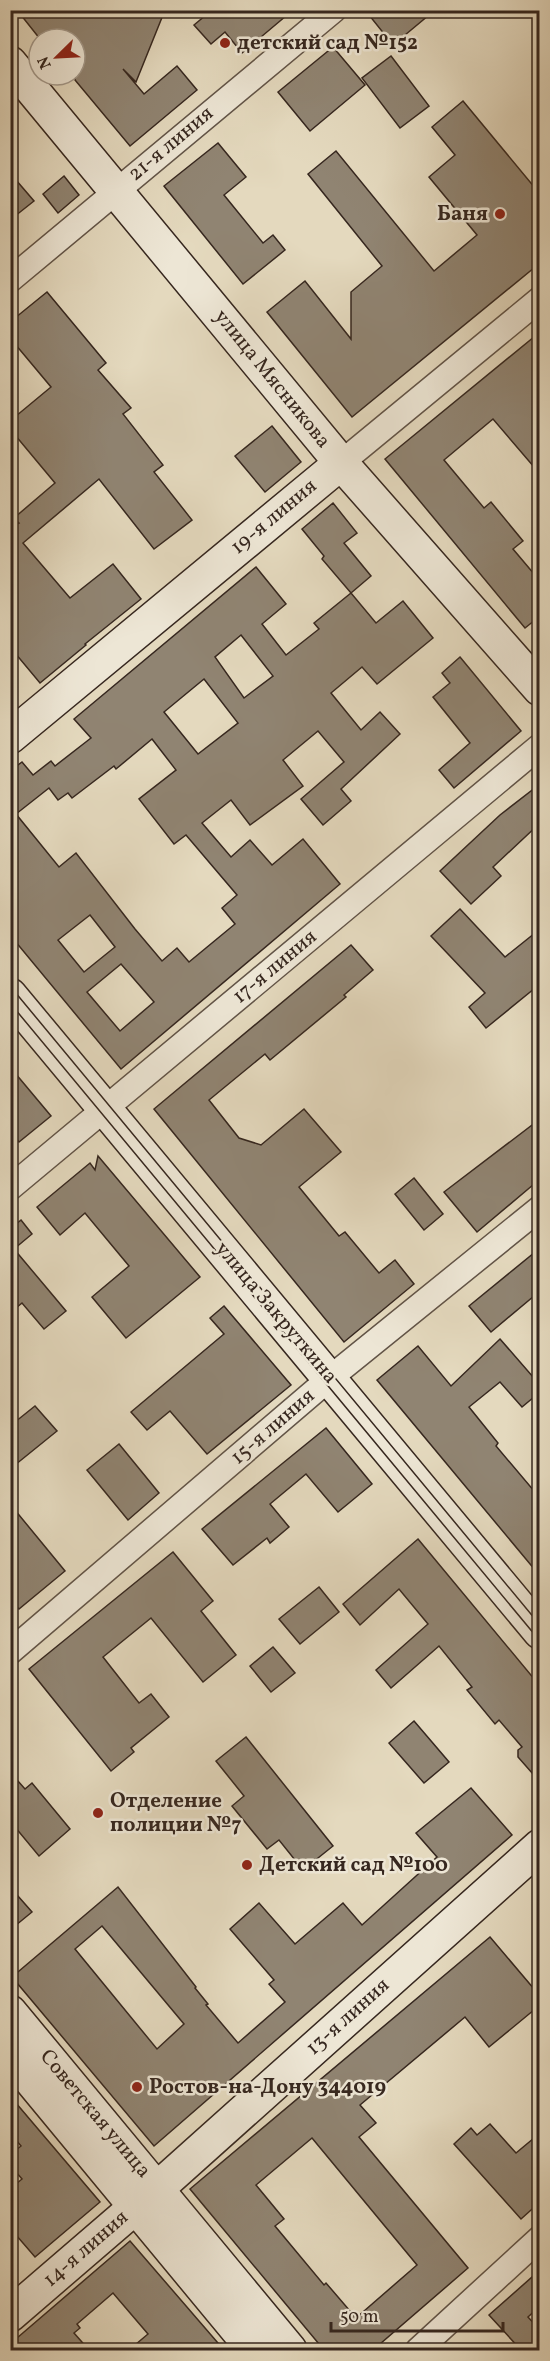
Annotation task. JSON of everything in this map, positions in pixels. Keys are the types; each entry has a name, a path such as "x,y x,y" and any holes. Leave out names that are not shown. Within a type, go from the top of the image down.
{"street":[{"name":"21-я линия","path":"10,280 334,10"},
{"name":"улица Мясникова","path":"10,63 341,463 540,689"},
{"name":"19-я линия","path":"10,737 540,298"},
{"name":"17-я линия","path":"10,1188 540,747"},
{"name":"улица Закруткина","path":"10,994 540,1632"},
{"name":"15-я линия","path":"10,1652 330,1378 540,1208"},
{"name":"13-я линия","path":"146,2198 540,1845"},
{"name":"Советская улица","path":"10,2012 254,2350"},
{"name":"Советская улица","path":"10,2055 290,2350"},
{"name":"14-я линия","path":"10,2315 146,2198"},
{"path":"418,2350 540,2238"}],"building":[{"path":"17,10 165,10 136,82 123,69 144,94 177,66 197,90 130,146 81,87 87,87 87,27 30,27"},
{"name":"детский сад №152","path":"212,10 293,10 242,53 225,32 211,44 194,25"},
{"path":"365,10 435,10 393,45"},
{"path":"333,47 365,85 310,131 278,92"},
{"path":"391,56 429,106 400,128 362,78"},
{"path":"463,101 540,194 540,263 352,417 267,312 305,281 351,339 351,292 382,266 308,174 336,151 434,271 477,235 429,177 455,155 432,127"},
{"path":"218,143 246,177 224,195 263,243 273,235 285,250 243,284 164,186"},
{"path":"10,173 34,201 10,220"},
{"path":"64,176 79,195 58,213 43,194"},
{"path":"47,292 106,363 98,370 131,408 123,414 163,465 154,472 192,520 154,549 99,479 23,543 70,598 113,564 141,599 40,683 10,647 10,528 19,523 14,518 55,483 10,429 10,421 51,387 10,338 10,322"},
{"path":"540,332 540,474 493,419 444,460 484,508 491,502 523,541 513,549 540,581 540,616 525,628 385,459"},
{"path":"272,426 301,462 265,492 235,456"},
{"path":"333,503 357,533 344,543 371,576 351,593 322,559 324,556 302,529"},
{"path":"256,567 286,604 262,624 286,655 319,629 314,623 351,593 376,623 403,601 433,638 377,684 362,667 331,693 361,730 380,712 400,734 341,789 351,801 323,825 301,799 344,762 318,731 283,760 303,786 250,825 231,800 202,823 231,857 250,840 272,865 303,839 340,884 121,1069 10,935 10,771 22,762 33,775 51,761 55,766 91,738 74,719","holes":["241,635 273,676 244,698 215,657","204,679 238,723 198,754 164,712","152,739 176,770 139,799 174,844 186,835 237,895 222,908 235,924 189,962 177,948 162,961 76,853 59,867 16,814 49,788 58,800 68,793 72,798 114,766 116,769","90,915 115,947 84,972 58,940","121,964 154,1002 120,1031 87,992"]},
{"path":"460,657 521,731 454,788 439,770 470,743 433,697 450,683 442,673"},
{"path":"540,784 540,823 493,867 501,876 471,904 440,871 500,815"},
{"path":"460,909 505,957 540,929 540,984 486,1028 469,1007 485,993 431,936"},
{"path":"351,945 373,970 344,995 346,997 270,1060 265,1054 209,1100 239,1138 261,1145 304,1109 341,1152 299,1187 339,1236 345,1232 379,1273 395,1260 414,1284 344,1342 154,1109"},
{"path":"10,1067 51,1116 19,1142 10,1131"},
{"path":"540,1119 540,1179 477,1232 444,1192"},
{"path":"98,1156 200,1277 126,1338 92,1297 129,1266 85,1213 60,1235 37,1207 90,1163 95,1170"},
{"path":"414,1178 443,1214 424,1230 395,1194"},
{"path":"21,1220 32,1234 14,1249 66,1311 44,1329 22,1303 10,1313 10,1229"},
{"path":"540,1248 540,1291 491,1332 469,1306"},
{"path":"224,1306 291,1385 207,1454 170,1411 147,1430 131,1412 224,1334 210,1318"},
{"path":"500,1339 540,1385 540,1392 522,1407 500,1382 469,1407 498,1443 496,1446 540,1498 540,1576 377,1380 418,1346 451,1386"},
{"path":"35,1406 57,1431 10,1469 10,1426"},
{"path":"326,1428 372,1484 338,1512 306,1474 270,1504 289,1527 270,1543 267,1538 233,1565 202,1529"},
{"path":"119,1444 159,1493 128,1520 87,1470"},
{"path":"10,1504 65,1571 19,1609 10,1600"},
{"path":"418,1539 540,1686 540,1782 518,1757 518,1750 522,1747 499,1720 495,1724 467,1690 472,1687 439,1646 391,1688 376,1670 428,1624 399,1589 360,1625 343,1604"},
{"path":"173,1552 213,1601 201,1611 236,1655 203,1682 151,1618 103,1657 139,1703 151,1694 169,1717 131,1748 134,1752 111,1771 29,1669"},
{"path":"319,1587 339,1612 300,1644 279,1619"},
{"path":"273,1647 295,1673 271,1692 250,1666"},
{"path":"414,1721 449,1762 424,1783 389,1743"},
{"path":"246,1737 333,1846 303,1870 279,1840 267,1849 232,1806 244,1796 216,1761"},
{"path":"10,1772 25,1789 32,1783 70,1829 39,1856 10,1821"},
{"path":"471,1788 512,1835 154,2146 12,1977 118,1887 196,1987 208,2004 206,2005 238,2043 285,2002 269,1984 274,1980 230,1929 259,1903 295,1944 343,1903 362,1925 437,1857 416,1833","holes":["102,1926 184,2024 157,2049 75,1949"]},
{"path":"10,1887 32,1912 10,1930"},
{"path":"490,1937 540,1996 540,2005 489,2047 465,2017 360,2105 376,2123 359,2137 468,2268 373,2350 324,2350 190,2189","holes":["312,2138 417,2265 356,2318 326,2283 324,2285 275,2226 284,2219 256,2185"]},
{"path":"10,2096 100,2202 35,2257 10,2228 10,2189 22,2179 10,2165 10,2155 21,2146 10,2133"},
{"path":"490,2124 516,2153 540,2133 540,2202 521,2219 454,2144 471,2128 477,2135"},
{"path":"130,2241 224,2350 129,2350 148,2334 113,2293 77,2324 80,2328 74,2333 89,2350 10,2350 10,2344"},
{"path":"540,2270 540,2306 528,2317 540,2330 540,2340 528,2350 521,2350 489,2315"}],"tram line":[{"path":"10,986 540,1625"},
{"path":"10,1003 540,1641"}],"place":[{"name":"детский сад №152","path":"225,43"},
{"name":"Баня","path":"500,214"},
{"name":"Отделение полиции №7","path":"98,1813"},
{"name":"Детский сад №100","path":"247,1865"},
{"name":"Ростов-на-Дону 344019","path":"137,2087"}]}
